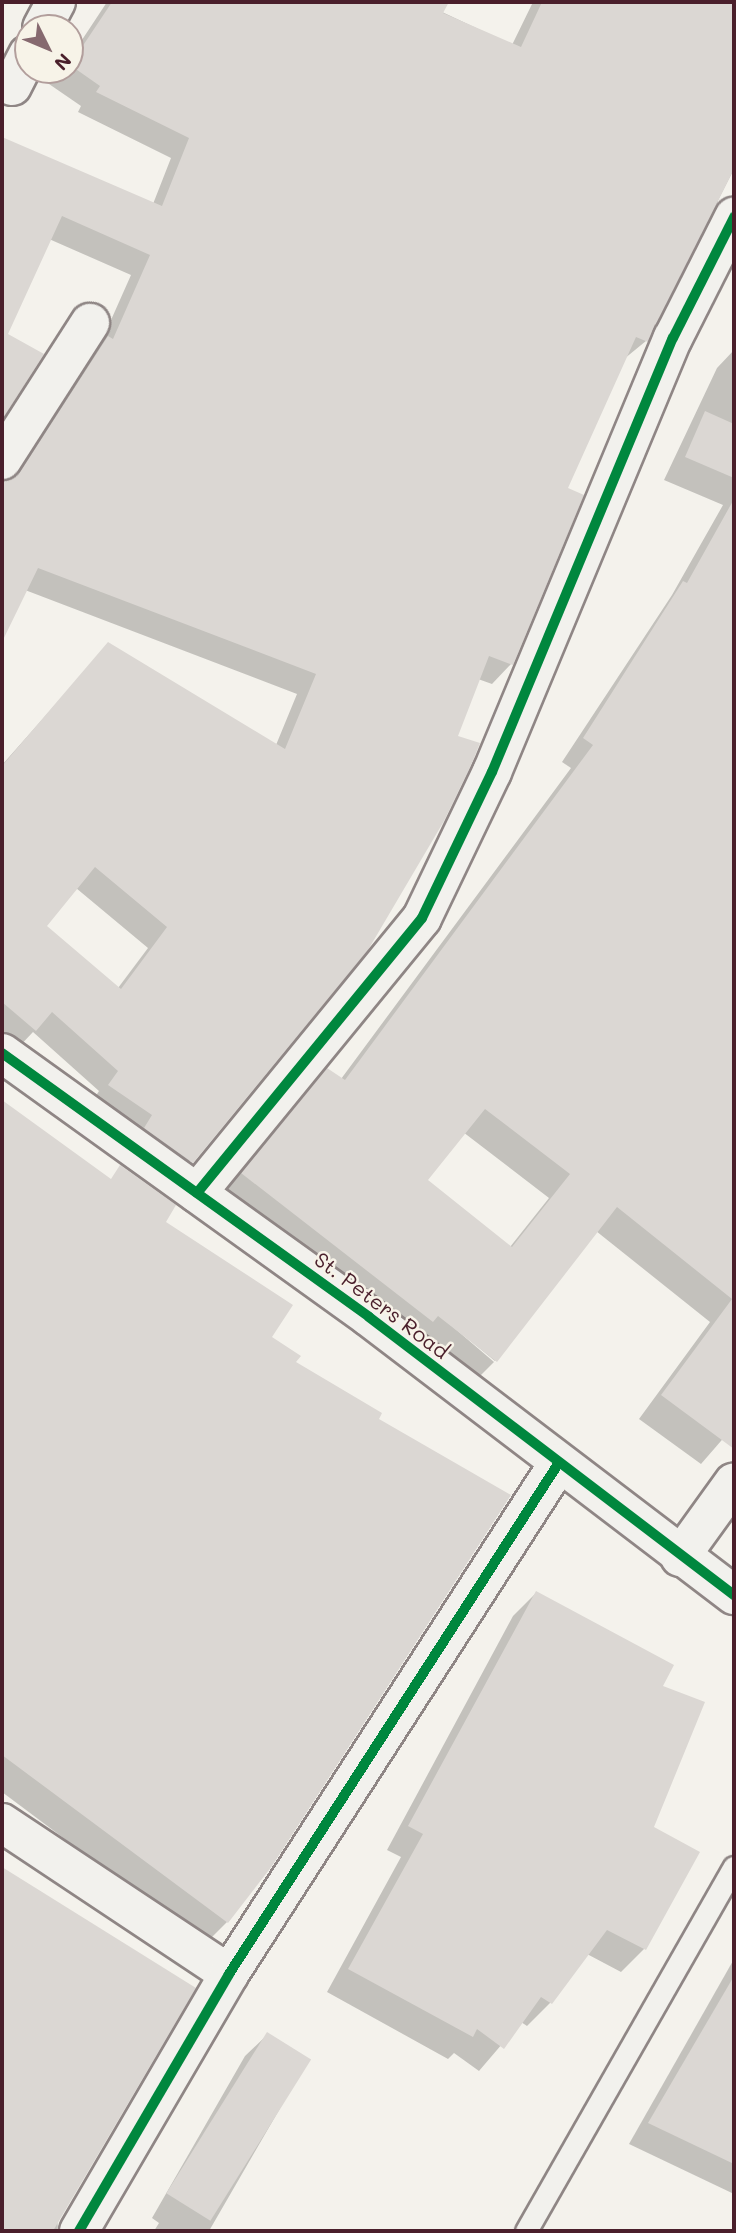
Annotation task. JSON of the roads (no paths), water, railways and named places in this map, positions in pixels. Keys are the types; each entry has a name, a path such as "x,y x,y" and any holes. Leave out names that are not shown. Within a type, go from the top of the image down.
{"street":[{"path":"197,1193 422,918 492,772 673,338 734,217"},
{"path":"2,460 90,323"},
{"name":"St. Peters Road","path":"2,1053 369,1317 680,1557 734,1595"},
{"path":"79,2231 229,1974 558,1464"},
{"path":"680,1557 734,1482"},
{"path":"2,1823 229,1974"}],"lane":[{"path":"526,2231 734,1867"}]}
